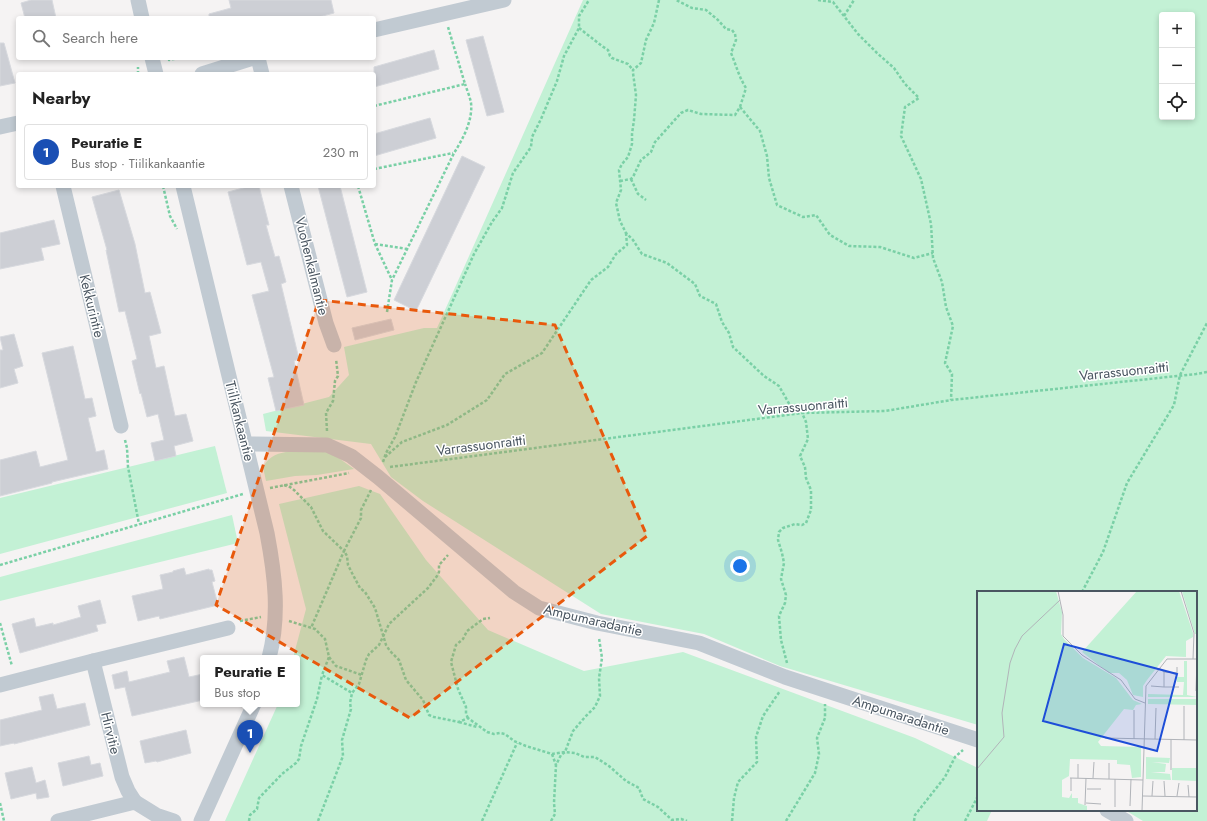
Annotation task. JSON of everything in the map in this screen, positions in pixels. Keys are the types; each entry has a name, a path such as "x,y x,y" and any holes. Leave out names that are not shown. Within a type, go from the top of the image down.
{"street":[{"path":"138,0 142,16"},
{"path":"376,30 504,0"},
{"path":"152,60 156,72"},
{"path":"208,72 247,60"},
{"path":"258,60 262,72"},
{"path":"0,127 16,123"},
{"name":"Kekkurintie","path":"63,188 121,426"},
{"name":"Tiilikankaantie","path":"183,188 258,491 273,562 276,597 270,618 274,634 270,655"},
{"name":"Vuohenkalmantie","path":"292,188 326,323 334,345"},
{"name":"Ampumaradantie","path":"246,444 327,446 351,456 376,472 514,592 539,608 598,623 699,643 825,691 977,739"},
{"path":"0,685 228,628"},
{"name":"Hirvitie","path":"93,661 122,777 135,802"},
{"path":"201,821 253,707"},
{"path":"58,821 135,802 156,815 174,821"},
{"path":"1109,811 1126,821"}],"path":[{"path":"311,628 344,551 361,518 362,510 376,472 395,437 416,382 474,254 492,222 502,208 513,173 531,147 532,137 542,119 557,81 564,56 579,28 579,16 589,0"},
{"path":"633,70 641,63 646,40 654,23 659,0"},
{"path":"620,181 631,179 636,174 641,160 651,152 656,142 681,113 688,110 702,114 735,115 740,108 746,88 739,78 737,66 731,53 736,40 735,34 732,30 726,29 706,10 692,8 676,0"},
{"path":"818,0 833,2 858,34 894,68 905,84 919,98 905,107 901,136 921,178 931,224 933,258 942,282 946,306 953,326 945,363 952,374 951,400"},
{"path":"844,16 854,0"},
{"path":"387,312 392,280 460,143 470,116 471,102 444,14"},
{"path":"579,28 606,48 612,58 628,64 633,70 636,95 632,144 628,157 620,167 619,174 621,190 616,203 620,221 626,232 642,254 667,263 695,284 700,296 716,304 722,322 729,333 733,347 764,376 779,386 795,414"},
{"path":"376,106 465,84"},
{"path":"740,108 760,131 767,156 769,178 777,205 803,217 816,215 830,235 849,246 880,247 914,258 933,253"},
{"path":"376,169 454,153"},
{"path":"631,179 638,194 646,200"},
{"path":"163,188 170,216 179,234"},
{"path":"359,188 375,244 392,280"},
{"path":"385,457 402,442 447,425 487,400 505,374 542,353 591,280 608,267 616,254 627,245 626,232"},
{"path":"375,244 408,249"},
{"name":"Varrassuonraitti","path":"0,565 139,524 282,485 802,413 885,411 951,400 1180,375 1207,323"},
{"path":"327,446 326,413 333,401 335,381 338,376 334,345"},
{"path":"1083,591 1103,552 1127,483 1174,405 1180,375 1207,372"},
{"path":"732,821 734,798 738,782 757,762 756,738 758,730 763,716 780,691 785,677 787,664 781,640 779,616 785,603 786,595 781,580 784,563 778,540 779,532 783,528 795,524 802,525 806,523 811,510 811,488 806,478 805,467 800,456 808,439 806,422 802,413"},
{"path":"121,426 127,448 128,467 139,524"},
{"path":"282,485 290,487 307,502 323,531 344,551 354,578 375,608 383,636 390,651 399,660 406,680 422,700 429,715 478,727 490,733 505,734 518,743 552,754 565,752 575,753 580,756 595,758 605,762 626,781 639,788 645,801 658,807 672,820 687,821"},
{"path":"318,821 343,756 342,740 351,709 350,703 352,693 359,684 369,654 379,645 389,624 428,588 439,572 439,565 444,560 455,542"},
{"path":"228,628 238,621 253,617 287,620 316,629 325,639 329,657 336,666 362,675"},
{"path":"478,727 468,718 466,714 466,707 458,689 451,662 456,645 467,631 483,619 490,618"},
{"path":"0,623 16,681"},
{"path":"556,765 561,755 565,752 574,731 595,707 600,696 599,678 602,651 598,634 598,623"},
{"path":"249,821 250,814 257,809 259,798 299,759 301,746 317,699 322,675 329,657"},
{"path":"322,675 352,693"},
{"path":"786,821 815,773 819,754 817,738 825,718 825,691"},
{"path":"459,722 468,718"},
{"path":"914,821 915,815 945,777 954,757 977,739"},
{"path":"482,821 518,743"},
{"path":"552,754 556,765 554,803 555,814 552,821"},
{"path":"965,821 977,798"},
{"path":"0,803 4,821"}],"highlighted area":[{"path":"319,300 555,325 647,536 410,718 216,605"}],"green space":[{"path":"583,0 1207,0 1207,821 1143,821 1127,811 1197,811 1197,591 977,591 977,725 780,666 704,634 601,614 423,501 391,477 371,444 266,431 263,414 329,397 349,375 344,347 424,328 437,328"},
{"path":"215,446 227,493 0,554 0,498"},
{"path":"292,451 329,451 354,469 266,481 263,467 266,463 275,455"},
{"path":"359,486 380,494 426,560 488,630 584,671 683,652 915,738 977,768 977,811 992,811 987,821 225,821 277,707 300,707 300,655 294,655 306,609 279,504"},
{"path":"232,515 238,543 0,601 0,577"}],"building":[{"path":"31,0 52,0 56,16 24,16 21,3"},
{"path":"229,0 331,0 334,13 323,16 209,16 209,14 231,8"},
{"path":"483,36 504,112 487,116 466,40"},
{"path":"0,43 4,43 15,83 0,86"},
{"path":"434,50 439,69 376,86 376,72 374,72 374,67"},
{"path":"430,118 436,138 376,155 376,133"},
{"path":"462,156 485,167 416,311 394,300"},
{"path":"243,188 260,188 269,225 266,225 275,257 279,256 286,282 281,284 299,359 294,361 304,405 276,411 268,378 274,377 252,295 269,291 261,262 247,265 228,192"},
{"path":"319,188 341,188 367,292 347,297"},
{"path":"119,190 135,244 145,293 150,292 161,333 149,336 156,368 164,366 175,416 186,414 193,441 174,446 176,456 155,461 151,443 164,440 158,414 147,417 141,393 140,394 132,361 137,359 125,311 119,312 107,250 92,197"},
{"path":"54,220 60,244 41,248 44,260 0,269 0,233"},
{"path":"391,319 394,330 355,340 352,328"},
{"path":"14,334 23,366 14,369 18,383 0,388 0,350 3,350 0,337"},
{"path":"73,346 85,399 92,398 96,416 88,418 96,452 104,450 108,469 0,496 0,460 36,451 40,467 68,460 42,353"},
{"path":"184,568 186,575 209,569 212,570 215,581 212,582 218,605 160,619 159,616 138,621 132,596 163,589 160,575"},
{"path":"100,600 106,623 96,625 98,631 20,653 12,624 34,618 36,627 53,623 53,625 81,617 78,606"},
{"path":"184,657 189,677 200,675 200,701 132,716 125,687 115,689 112,675 127,671 129,682 170,672 167,661"},
{"path":"53,694 57,709 85,703 90,725 14,744 0,746 0,720 42,710 39,697"},
{"path":"186,730 191,753 157,762 145,763 140,741"},
{"path":"89,756 91,765 100,763 103,776 63,786 58,763"},
{"path":"32,767 36,783 45,780 49,797 37,799 36,793 11,799 5,773"}],"place":[{"name":"Peuratie E","path":"250,753"}]}
